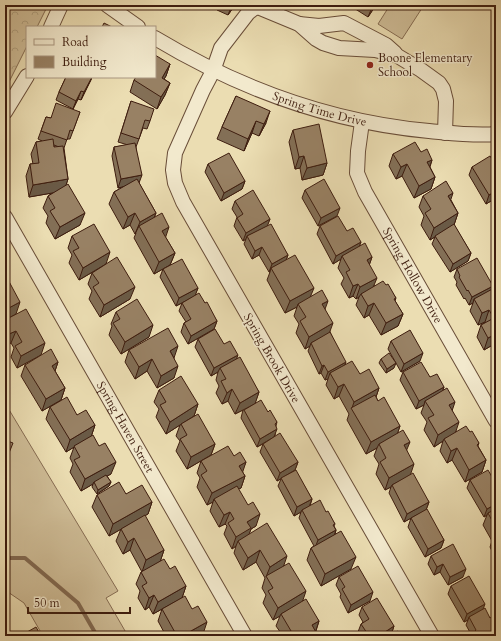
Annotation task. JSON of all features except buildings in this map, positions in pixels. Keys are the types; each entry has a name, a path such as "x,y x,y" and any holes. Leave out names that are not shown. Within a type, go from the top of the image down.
{"street":[{"path":"52,26 62,5"},
{"path":"107,5 137,26"},
{"name":"Spring Brook Drive","path":"299,24 262,9 252,9 221,48 213,71 175,154 173,170 175,183 183,202 432,636"},
{"path":"299,24 319,26 344,23 386,44 396,55 440,83 445,95 445,133"},
{"path":"299,24 316,39 331,46 375,50 396,55"},
{"name":"Spring Time Drive","path":"156,39 213,71 278,98 325,113 362,122 392,127 445,133 496,134"},
{"path":"5,112 26,78"},
{"name":"Spring Hollow Drive","path":"362,122 358,151 358,173 365,192 496,421"},
{"name":"Spring Haven Street","path":"5,217 245,636"}],"green space":[{"path":"5,5 48,5 38,26 26,26 26,48 5,90"},
{"path":"390,5 424,5 402,39 378,24"},
{"path":"5,403 118,591 106,598 128,636 43,636 24,603 5,590 7,465 5,459"}],"waterway":[{"path":"5,558 25,558 78,603 97,636"}],"place":[{"name":"Boone Elementary School","path":"370,65"}]}
